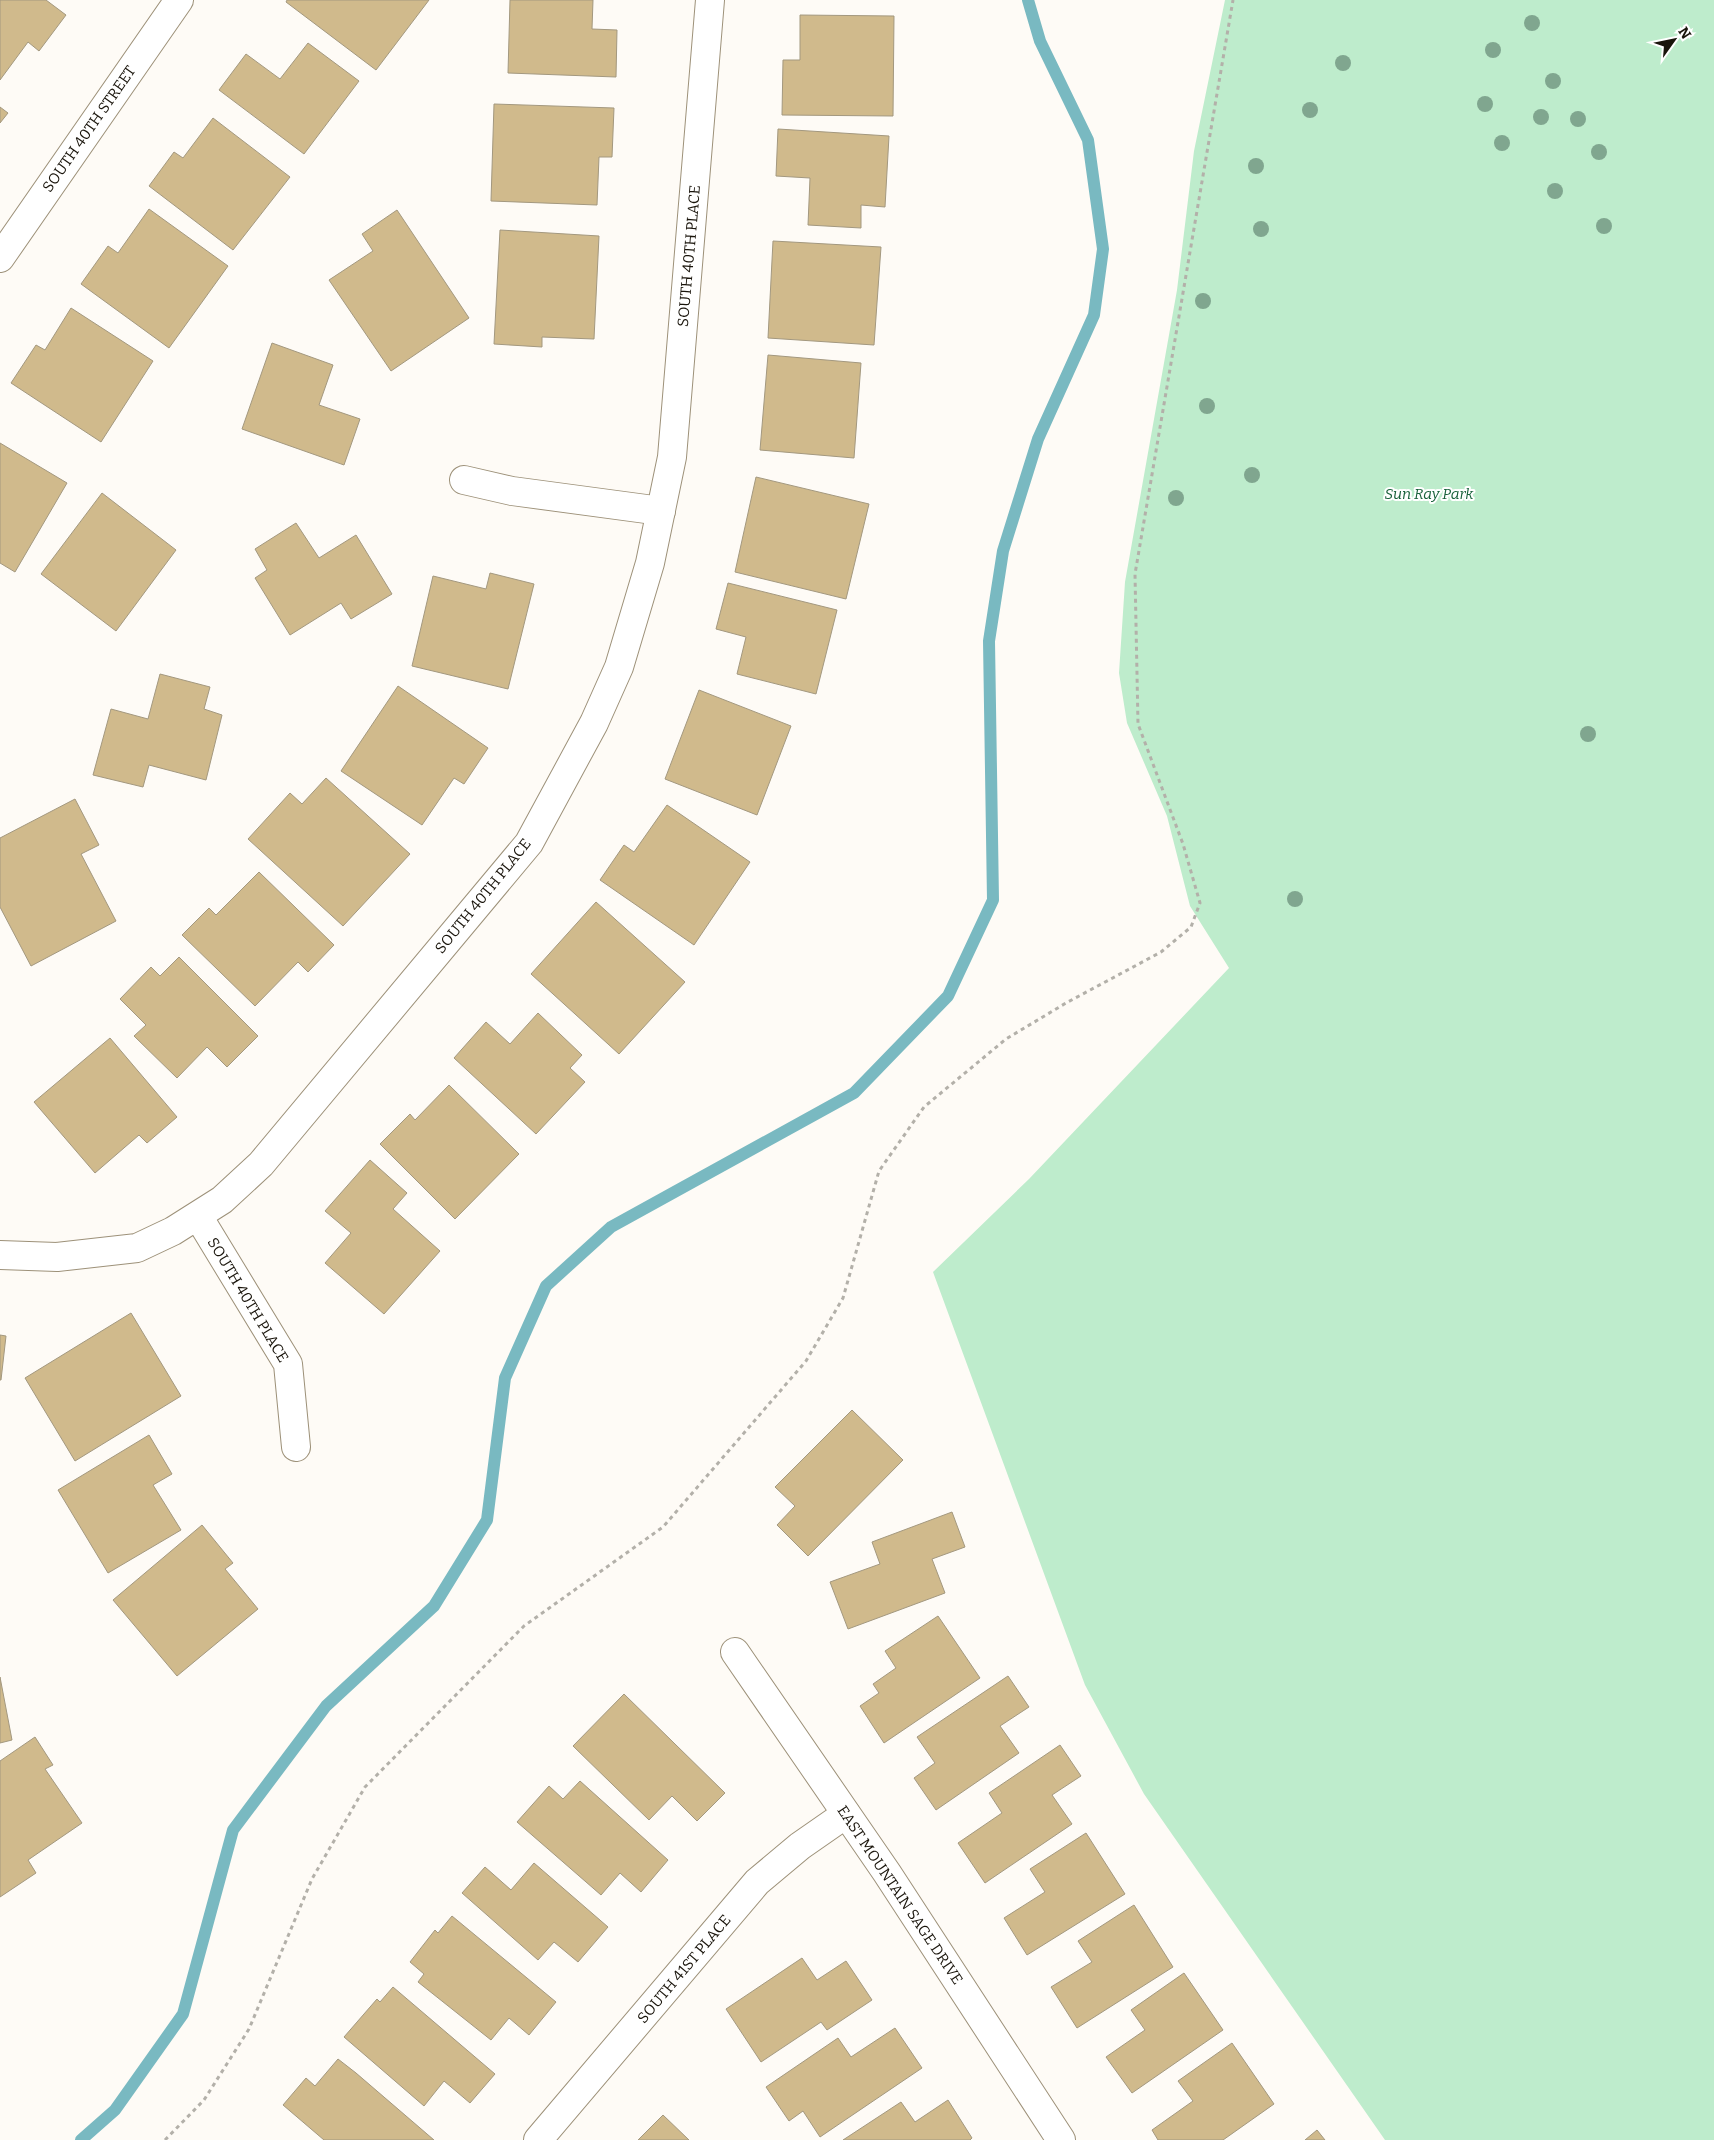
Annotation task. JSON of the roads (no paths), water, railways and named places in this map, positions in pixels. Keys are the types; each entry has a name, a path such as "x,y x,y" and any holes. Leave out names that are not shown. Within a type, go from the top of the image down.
{"street":[{"name":"SOUTH 40TH STREET","path":"0,258 179,0"},
{"name":"SOUTH 40TH PLACE","path":"0,1255 57,1257 137,1248 198,1216 222,1200 261,1164 529,843 594,723 619,667 650,563 672,457 710,0"},
{"path":"464,480 512,491 661,511"},
{"name":"SOUTH 40TH PLACE","path":"198,1216 288,1364 296,1447"},
{"name":"EAST MOUNTAIN SAGE DRIVE","path":"735,1652 846,1814 1061,2140"},
{"name":"SOUTH 41ST PLACE","path":"538,2140 757,1882 800,1846 846,1814"}],"waterway":[{"path":"81,2140 115,2110 183,2014 233,1830 326,1706 434,1606 487,1520 505,1378 546,1286 611,1227 854,1093 948,996 993,900 989,641 1003,551 1038,439 1094,315 1103,249 1088,140 1040,41 1028,0"}],"park label":[{"name":"Sun Ray Park","path":"1429,494"}]}
